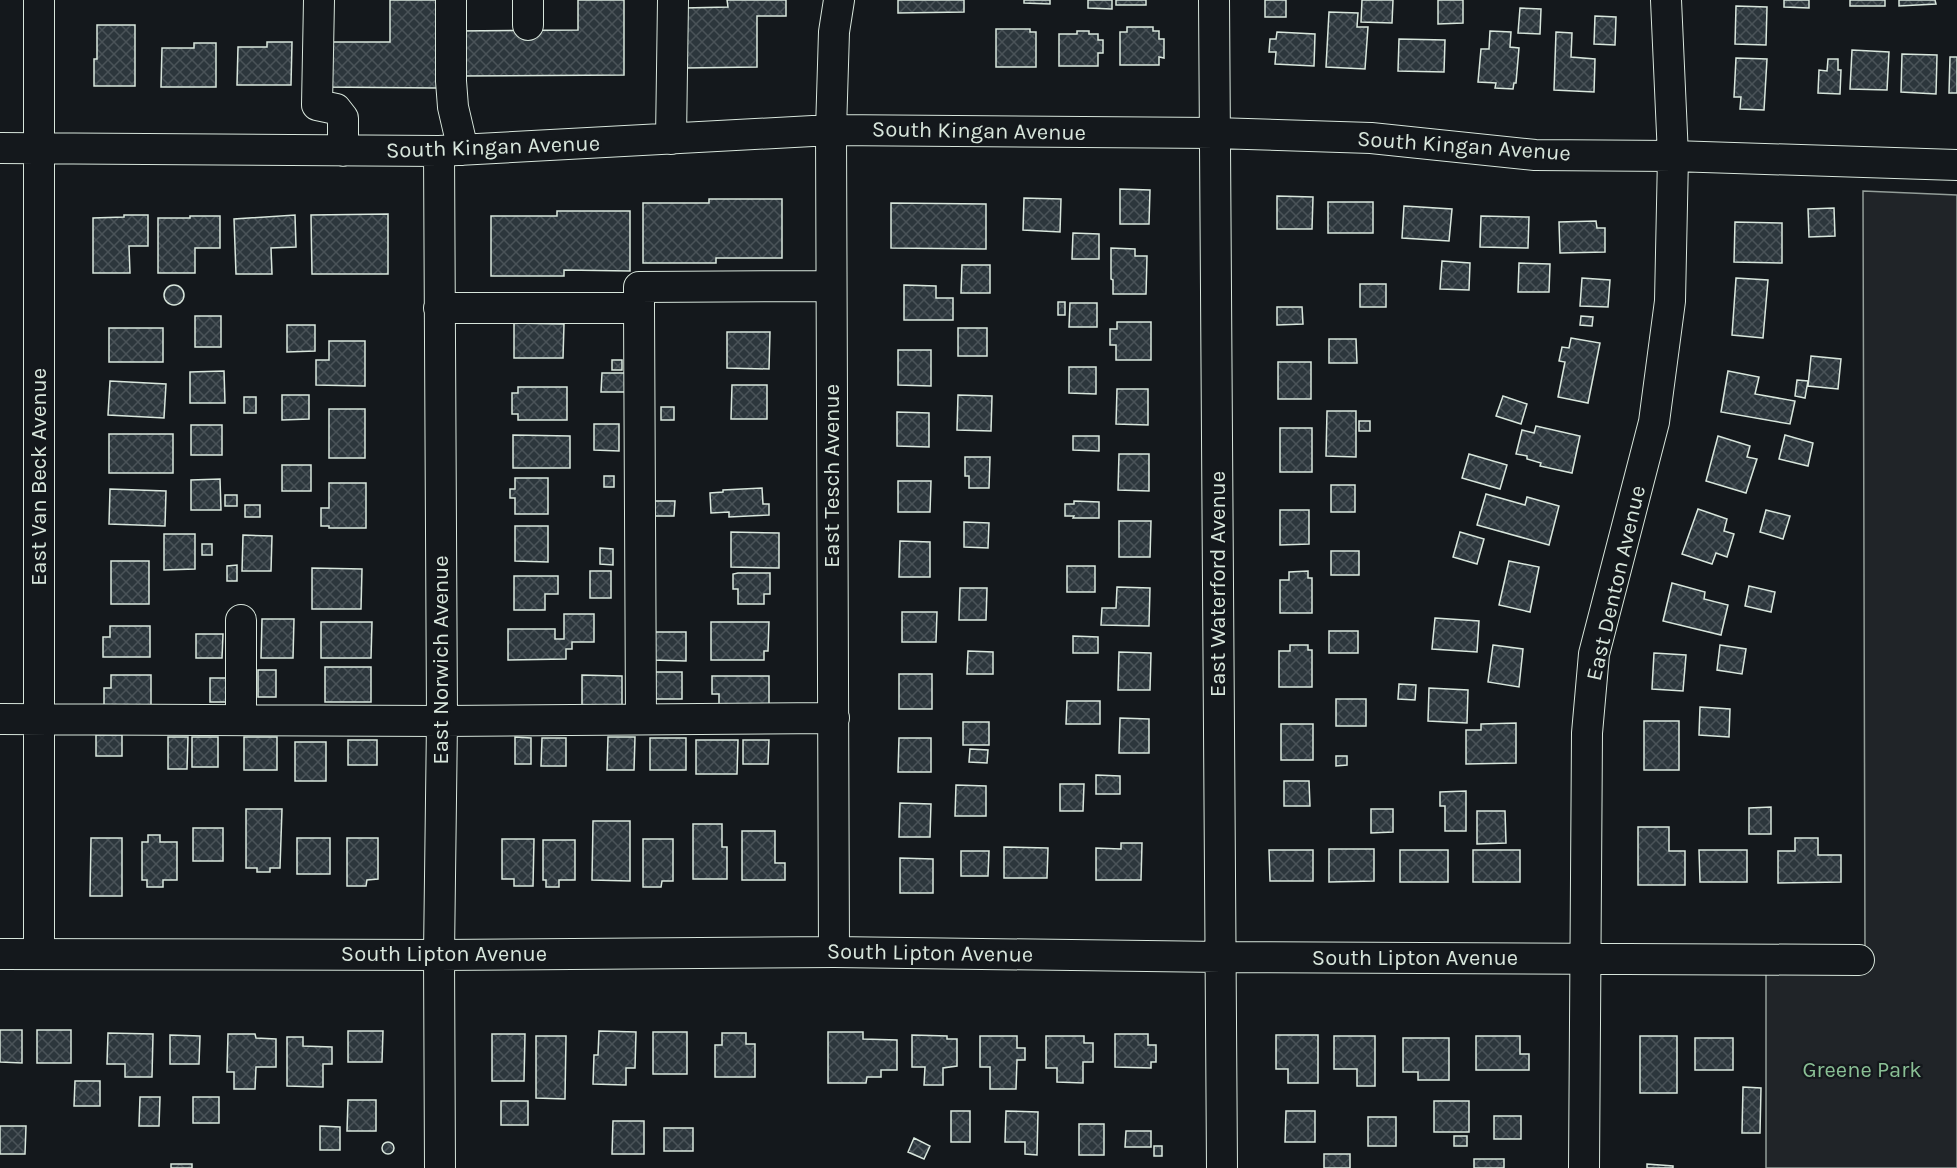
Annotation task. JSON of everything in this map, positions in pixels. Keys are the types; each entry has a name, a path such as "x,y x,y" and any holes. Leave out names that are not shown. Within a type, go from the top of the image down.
{"street":[{"name":"East Van Beck Avenue","path":"39,0 39,954"},
{"path":"319,0 317,105 336,109 344,118 344,151"},
{"name":"East Norwich Avenue","path":"441,1168 439,955 442,721 439,308 453,107 451,0"},
{"path":"671,139 673,0"},
{"name":"East Tesch Avenue","path":"834,952 831,130 834,32 839,0"},
{"name":"East Waterford Avenue","path":"1214,0 1222,1168"},
{"name":"East Denton Avenue","path":"1584,1168 1587,732 1594,654 1654,422 1670,301 1673,156 1666,0"},
{"name":"South Kingan Avenue","path":"0,148 451,151 831,130 1215,133 1371,138 1535,155 1673,156 1957,165"},
{"path":"641,719 639,287 831,286"},
{"path":"439,308 639,308"},
{"path":"241,620 241,719"},
{"path":"0,719 442,721 834,718"},
{"name":"South Lipton Avenue","path":"0,954 439,955 834,952 1585,960 1859,960"}],"green space":[{"name":"Greene Park","path":"1863,191 1957,195 1957,1168 1766,1168 1766,956 1865,956"}],"building":[{"path":"390,0 437,0 437,88 321,87 322,42 390,42"},
{"path":"578,0 624,0 624,75 457,76 457,31 578,30"},
{"path":"727,0 786,0 786,16 757,16 757,67 685,68 684,8 728,7"},
{"path":"898,0 964,0 964,12 898,13"},
{"path":"1024,0 1050,0 1050,4 1024,3"},
{"path":"1088,0 1112,0 1112,9 1088,8"},
{"path":"1116,0 1146,0 1146,5 1116,5"},
{"path":"1265,0 1286,0 1286,17 1265,17"},
{"path":"1362,0 1393,0 1392,23 1361,22"},
{"path":"1438,0 1463,0 1463,23 1438,24"},
{"path":"1784,0 1809,0 1809,8 1784,7"},
{"path":"1850,0 1885,0 1885,6 1850,6"},
{"path":"1899,0 1935,0 1936,4 1899,6"},
{"path":"1736,6 1767,7 1766,45 1735,44"},
{"path":"1520,8 1541,9 1540,34 1518,33"},
{"path":"1329,12 1358,13 1357,27 1368,27 1365,69 1326,67"},
{"path":"1595,16 1616,17 1615,45 1594,44"},
{"path":"97,25 135,25 135,86 94,86"},
{"path":"1127,27 1153,27 1153,31 1159,31 1159,39 1164,39 1164,58 1159,57 1159,65 1120,65 1120,32 1127,32"},
{"path":"996,29 1030,29 1030,32 1036,32 1036,67 996,67"},
{"path":"1077,31 1098,34 1098,40 1103,40 1103,53 1098,53 1098,66 1059,66 1059,34 1077,34"},
{"path":"1490,31 1511,32 1510,47 1519,48 1516,83 1513,89 1495,88 1496,83 1478,82 1481,49 1489,49"},
{"path":"1277,32 1315,34 1314,66 1275,64 1276,52 1269,52 1270,39 1276,39"},
{"path":"1556,32 1572,33 1571,57 1595,59 1594,92 1554,90"},
{"path":"1399,39 1445,40 1444,72 1398,71"},
{"path":"267,42 292,42 291,85 237,85 238,47 267,47"},
{"path":"194,43 216,43 216,87 161,87 162,48 194,48"},
{"path":"1852,50 1889,52 1887,90 1850,89"},
{"path":"1902,54 1937,55 1936,94 1901,92"},
{"path":"1950,57 1957,57 1957,93 1949,93"},
{"path":"1736,58 1767,59 1764,110 1740,109 1741,97 1734,97"},
{"path":"1828,59 1838,59 1838,70 1841,70 1840,94 1818,93 1819,70 1827,71"},
{"path":"1120,189 1150,190 1149,224 1120,224"},
{"path":"1277,196 1313,197 1312,229 1277,229"},
{"path":"1024,198 1061,199 1060,232 1023,230"},
{"path":"709,199 782,199 782,258 716,258 716,263 643,263 643,203 709,203"},
{"path":"1328,202 1373,202 1373,233 1328,233"},
{"path":"891,203 986,204 986,249 891,248"},
{"path":"1404,206 1452,209 1449,241 1402,238"},
{"path":"1834,208 1835,236 1809,237 1808,209"},
{"path":"557,211 630,211 630,271 564,270 564,276 491,276 491,216 557,216"},
{"path":"388,214 388,274 312,274 311,215"},
{"path":"124,215 148,215 148,246 129,246 130,273 93,273 93,218 124,217"},
{"path":"295,215 296,247 271,248 272,274 236,274 234,219"},
{"path":"190,216 220,216 220,248 195,248 195,273 158,273 158,218 190,218"},
{"path":"1481,216 1529,217 1528,248 1480,247"},
{"path":"1596,221 1597,228 1605,228 1605,252 1560,253 1559,222"},
{"path":"1735,222 1782,223 1782,263 1734,262"},
{"path":"1073,233 1099,234 1099,259 1072,259"},
{"path":"1111,248 1135,249 1135,256 1147,256 1146,294 1113,294"},
{"path":"1442,261 1470,263 1469,290 1440,289"},
{"path":"1519,263 1550,264 1549,292 1518,292"},
{"path":"962,265 990,265 990,293 961,293"},
{"path":"1582,278 1610,280 1608,307 1580,306"},
{"path":"1736,278 1768,280 1763,338 1732,335"},
{"path":"1360,284 1386,284 1386,307 1360,307"},
{"path":"174,285 181,288 184,295 181,302 174,305 167,302 164,295 167,288"},
{"path":"904,285 936,286 936,298 953,298 953,320 904,320"},
{"path":"1058,302 1065,302 1065,315 1058,315"},
{"path":"1070,303 1097,303 1097,327 1069,327"},
{"path":"1277,307 1302,307 1303,324 1277,325"},
{"path":"195,316 221,316 221,347 195,347"},
{"path":"1581,316 1593,317 1592,326 1580,325"},
{"path":"1117,322 1151,322 1151,360 1116,360 1116,345 1110,345 1110,329 1117,329"},
{"path":"514,323 564,324 563,358 514,358"},
{"path":"287,325 315,325 315,351 287,352"},
{"path":"109,328 163,328 163,362 109,362"},
{"path":"958,328 987,328 987,356 958,356"},
{"path":"727,332 770,332 769,369 727,368"},
{"path":"1571,338 1600,343 1588,403 1558,397 1565,362 1559,361 1562,347 1569,348"},
{"path":"1329,339 1356,339 1357,363 1329,363"},
{"path":"329,341 365,341 365,386 316,385 316,360 329,360"},
{"path":"898,350 931,350 931,386 898,385"},
{"path":"1811,356 1841,359 1838,389 1808,386"},
{"path":"612,360 622,360 622,370 612,370"},
{"path":"1278,362 1311,362 1311,399 1278,399"},
{"path":"1069,367 1096,367 1096,394 1069,393"},
{"path":"224,371 225,403 190,403 190,372"},
{"path":"1728,371 1759,377 1755,394 1795,401 1790,424 1721,412"},
{"path":"602,373 625,373 625,392 601,392"},
{"path":"1797,380 1808,381 1805,398 1795,396"},
{"path":"110,381 166,384 164,418 108,415"},
{"path":"732,385 767,385 767,419 731,419"},
{"path":"518,387 567,387 567,420 518,420 518,414 512,414 512,393 518,393"},
{"path":"1117,389 1148,389 1148,425 1116,424"},
{"path":"282,395 309,395 309,419 282,420"},
{"path":"958,395 992,396 991,431 957,430"},
{"path":"1503,396 1527,404 1521,424 1496,416"},
{"path":"244,397 256,397 256,413 244,413"},
{"path":"661,407 674,407 674,420 661,420"},
{"path":"329,409 365,409 365,458 329,458"},
{"path":"1327,411 1356,411 1356,457 1326,456"},
{"path":"897,412 929,413 929,447 897,446"},
{"path":"1359,421 1370,421 1370,431 1359,431"},
{"path":"594,424 619,424 619,451 594,450"},
{"path":"191,425 222,425 222,455 191,455"},
{"path":"1536,426 1580,436 1572,473 1540,466 1541,463 1527,459 1527,456 1516,454 1522,430 1534,433"},
{"path":"1280,428 1312,428 1312,472 1280,472"},
{"path":"109,434 173,434 173,473 109,473"},
{"path":"513,435 570,436 570,468 513,468"},
{"path":"1785,435 1813,443 1808,466 1779,459"},
{"path":"1073,436 1099,436 1099,451 1073,450"},
{"path":"1718,436 1750,446 1747,457 1757,459 1746,493 1706,481"},
{"path":"1119,454 1149,454 1149,491 1118,490"},
{"path":"1469,454 1507,465 1500,489 1462,478"},
{"path":"965,457 990,457 989,488 969,488 969,476 965,476"},
{"path":"282,465 311,465 311,491 282,491"},
{"path":"604,476 614,476 614,487 604,487"},
{"path":"515,478 548,478 548,514 515,514 515,498 510,498 510,489 515,489"},
{"path":"220,479 221,510 191,510 191,480"},
{"path":"898,481 931,481 930,512 898,512"},
{"path":"329,483 366,483 366,528 321,526 321,508 329,508"},
{"path":"1331,485 1355,485 1355,512 1331,512"},
{"path":"762,488 763,504 769,504 769,515 729,517 729,512 711,513 710,493"},
{"path":"110,489 166,491 165,526 109,524"},
{"path":"1486,494 1525,505 1527,497 1559,506 1549,545 1477,525"},
{"path":"225,495 237,495 237,506 225,506"},
{"path":"651,501 675,501 674,516 651,516"},
{"path":"1074,501 1099,502 1099,518 1065,516 1065,504 1074,504"},
{"path":"245,505 260,505 260,517 245,517"},
{"path":"1698,509 1727,519 1724,531 1734,534 1727,557 1716,553 1712,564 1682,554"},
{"path":"1280,510 1309,510 1309,544 1280,545"},
{"path":"1766,510 1790,516 1783,539 1760,532"},
{"path":"1119,521 1151,521 1150,557 1119,557"},
{"path":"964,522 989,523 988,548 964,547"},
{"path":"515,526 548,526 548,562 515,561"},
{"path":"731,532 779,533 779,568 731,567"},
{"path":"1460,532 1484,539 1477,564 1453,557"},
{"path":"164,534 195,534 195,569 164,570"},
{"path":"243,535 272,536 271,571 242,571"},
{"path":"900,541 930,542 930,577 899,577"},
{"path":"202,544 212,544 212,555 202,555"},
{"path":"600,548 613,549 613,565 600,564"},
{"path":"1331,551 1359,551 1359,575 1331,575"},
{"path":"111,561 149,561 149,604 111,604"},
{"path":"1509,561 1539,567 1530,612 1499,605"},
{"path":"237,565 237,581 227,581 227,566"},
{"path":"1067,566 1095,566 1095,592 1067,592"},
{"path":"312,568 362,569 361,609 312,609"},
{"path":"590,571 611,571 611,598 590,598"},
{"path":"1308,571 1308,578 1312,578 1312,613 1280,613 1280,580 1289,580 1289,572"},
{"path":"770,573 770,594 764,594 764,604 738,604 738,589 733,589 733,574"},
{"path":"514,576 558,576 558,594 545,594 545,610 514,610"},
{"path":"1672,583 1705,592 1704,599 1728,605 1721,635 1663,621"},
{"path":"1749,586 1775,592 1771,612 1745,606"},
{"path":"1117,587 1150,588 1149,626 1101,625 1102,608 1116,608"},
{"path":"960,588 987,588 986,620 959,620"},
{"path":"902,612 937,612 936,642 902,642"},
{"path":"564,614 594,614 594,642 572,642 572,649 566,649 566,659 508,660 508,629 555,629 555,639 564,639"},
{"path":"1435,618 1479,621 1477,652 1432,649"},
{"path":"262,619 294,619 293,658 261,658"},
{"path":"321,622 372,622 371,658 321,658"},
{"path":"711,622 769,622 768,651 764,651 764,660 711,660"},
{"path":"110,626 150,626 150,657 103,657 103,637 110,637"},
{"path":"1329,631 1358,631 1358,653 1329,653"},
{"path":"652,632 686,632 686,661 652,660"},
{"path":"196,634 223,634 222,658 196,658"},
{"path":"1073,636 1098,637 1098,653 1073,653"},
{"path":"1290,645 1308,645 1308,650 1312,650 1312,687 1279,687 1279,651 1290,651"},
{"path":"1493,645 1523,649 1519,687 1488,682"},
{"path":"1720,645 1746,649 1742,674 1717,670"},
{"path":"968,651 993,652 993,674 967,674"},
{"path":"1119,652 1151,653 1150,690 1118,690"},
{"path":"1654,653 1686,655 1683,691 1652,689"},
{"path":"325,667 371,667 371,702 325,702"},
{"path":"258,670 276,670 276,697 258,697"},
{"path":"655,672 682,672 682,699 654,699"},
{"path":"899,674 932,674 932,709 899,709"},
{"path":"111,675 151,675 151,707 104,705 104,688 111,688"},
{"path":"582,675 622,676 622,706 582,705"},
{"path":"712,676 769,676 769,710 719,710 719,694 712,694"},
{"path":"210,678 227,678 227,702 210,702"},
{"path":"1399,684 1416,685 1415,700 1398,699"},
{"path":"1429,688 1468,690 1467,723 1428,721"},
{"path":"1336,699 1366,699 1366,726 1336,726"},
{"path":"1067,701 1100,701 1100,724 1066,724"},
{"path":"1700,707 1730,709 1729,737 1699,735"},
{"path":"1120,718 1149,719 1149,753 1119,753"},
{"path":"1644,721 1679,721 1679,770 1644,770"},
{"path":"963,722 989,722 989,745 963,745"},
{"path":"1516,723 1516,763 1466,764 1466,730 1481,730 1481,724"},
{"path":"1281,724 1313,724 1313,760 1281,760"},
{"path":"96,735 122,735 122,756 96,756"},
{"path":"168,737 188,737 187,769 168,769"},
{"path":"192,737 218,737 218,767 192,767"},
{"path":"244,737 277,737 277,770 244,770"},
{"path":"515,737 531,738 531,764 515,764"},
{"path":"608,737 635,737 634,770 607,770"},
{"path":"542,738 566,738 566,766 541,766"},
{"path":"650,738 686,738 686,770 650,770"},
{"path":"899,738 931,738 931,772 898,772"},
{"path":"348,740 377,740 377,765 348,765"},
{"path":"696,740 738,740 737,774 696,774"},
{"path":"743,740 769,740 768,764 743,764"},
{"path":"295,742 326,742 326,781 295,781"},
{"path":"970,749 988,750 987,763 969,762"},
{"path":"1336,756 1347,756 1347,765 1336,766"},
{"path":"1096,775 1120,776 1120,794 1096,794"},
{"path":"1284,781 1309,781 1310,806 1284,806"},
{"path":"1060,784 1084,784 1083,811 1060,811"},
{"path":"956,785 986,786 986,816 955,816"},
{"path":"1466,791 1466,831 1445,831 1445,806 1440,806 1440,792"},
{"path":"900,803 931,804 930,837 899,837"},
{"path":"1771,807 1771,834 1749,834 1749,808"},
{"path":"246,809 282,809 280,868 270,868 270,872 257,872 257,868 246,868"},
{"path":"1371,809 1393,809 1393,832 1371,833"},
{"path":"1477,811 1505,811 1506,843 1477,844"},
{"path":"593,821 630,821 630,881 592,880"},
{"path":"693,824 722,824 722,847 727,847 727,879 693,879"},
{"path":"1638,827 1669,827 1669,851 1685,851 1685,885 1638,885"},
{"path":"193,828 223,828 223,861 193,861"},
{"path":"742,831 775,831 775,863 785,863 785,880 742,880"},
{"path":"148,835 160,835 160,842 177,842 177,880 163,880 163,887 147,887 147,880 142,880 142,842 148,842"},
{"path":"91,838 122,838 122,896 90,896"},
{"path":"297,838 330,838 330,874 297,874"},
{"path":"347,838 378,838 378,879 367,880 366,886 347,886"},
{"path":"1795,838 1818,838 1818,855 1841,855 1841,882 1778,883 1778,851 1795,851"},
{"path":"502,839 534,839 533,886 514,886 514,879 502,879"},
{"path":"643,839 673,839 673,881 662,881 661,887 643,887"},
{"path":"543,840 575,840 575,880 559,880 559,887 546,887 546,880 543,880"},
{"path":"1121,843 1142,843 1141,880 1096,880 1096,848 1121,849"},
{"path":"1004,847 1048,848 1047,878 1004,878"},
{"path":"1329,849 1374,849 1374,881 1329,882"},
{"path":"1269,850 1313,850 1313,881 1270,881"},
{"path":"1400,850 1448,850 1448,882 1400,882"},
{"path":"1473,850 1520,850 1520,882 1473,882"},
{"path":"1699,850 1747,850 1747,882 1700,882"},
{"path":"961,851 989,851 988,876 961,876"},
{"path":"900,858 933,859 933,893 900,893"},
{"path":"0,1030 22,1030 22,1063 0,1062"},
{"path":"37,1030 71,1030 71,1063 37,1063"},
{"path":"348,1031 383,1031 382,1062 348,1062"},
{"path":"599,1031 636,1032 635,1068 626,1068 626,1085 593,1084 594,1055 598,1055"},
{"path":"653,1032 687,1032 687,1074 653,1074"},
{"path":"828,1032 863,1032 863,1039 897,1040 897,1070 881,1070 881,1077 867,1077 866,1083 828,1083"},
{"path":"108,1033 153,1034 152,1077 125,1077 125,1064 107,1064"},
{"path":"722,1033 746,1033 746,1044 755,1044 755,1077 715,1077 715,1045 722,1045"},
{"path":"228,1034 255,1034 256,1038 276,1039 276,1067 256,1067 255,1089 234,1089 234,1072 227,1072"},
{"path":"492,1034 525,1034 524,1081 492,1081"},
{"path":"1115,1034 1148,1034 1148,1045 1156,1045 1156,1062 1151,1062 1151,1068 1115,1067"},
{"path":"170,1035 200,1036 199,1064 170,1064"},
{"path":"912,1035 947,1036 947,1039 957,1039 957,1066 943,1068 943,1085 924,1085 925,1067 912,1067"},
{"path":"1276,1035 1318,1035 1318,1083 1288,1083 1288,1069 1276,1069"},
{"path":"536,1036 566,1036 565,1099 536,1098"},
{"path":"980,1036 1017,1036 1017,1048 1025,1048 1025,1060 1017,1060 1016,1089 990,1089 990,1067 980,1067"},
{"path":"1046,1036 1084,1036 1084,1043 1093,1043 1093,1062 1083,1062 1083,1083 1057,1082 1057,1068 1046,1068"},
{"path":"1334,1036 1375,1036 1375,1086 1357,1086 1357,1069 1334,1069"},
{"path":"1476,1036 1520,1036 1520,1054 1529,1054 1529,1070 1476,1070"},
{"path":"1640,1036 1677,1036 1677,1093 1640,1093"},
{"path":"287,1037 303,1037 303,1046 332,1047 332,1064 323,1064 323,1087 287,1086"},
{"path":"1403,1038 1449,1038 1449,1080 1418,1080 1418,1072 1403,1072"},
{"path":"1695,1038 1733,1038 1733,1070 1695,1070"},
{"path":"75,1081 100,1081 100,1106 74,1106"},
{"path":"1743,1087 1761,1088 1760,1133 1742,1133"},
{"path":"140,1097 160,1097 159,1126 139,1126"},
{"path":"193,1097 219,1097 219,1123 193,1123"},
{"path":"348,1100 376,1100 376,1131 347,1131"},
{"path":"501,1101 528,1101 528,1125 501,1125"},
{"path":"1434,1101 1469,1101 1469,1132 1434,1132"},
{"path":"951,1111 970,1111 970,1142 951,1142"},
{"path":"1006,1111 1038,1112 1037,1155 1025,1154 1025,1142 1005,1142"},
{"path":"1286,1111 1315,1111 1315,1142 1285,1142"},
{"path":"1494,1116 1521,1116 1521,1139 1494,1139"},
{"path":"1368,1117 1396,1117 1396,1146 1368,1146"},
{"path":"613,1121 644,1121 644,1154 612,1154"},
{"path":"1079,1124 1104,1124 1104,1155 1079,1155"},
{"path":"0,1126 26,1126 25,1154 0,1154"},
{"path":"320,1126 340,1127 340,1150 320,1150"},
{"path":"664,1128 693,1128 693,1151 664,1151"},
{"path":"1126,1131 1151,1131 1151,1147 1125,1147"},
{"path":"1454,1136 1467,1136 1467,1146 1454,1146"},
{"path":"914,1138 930,1146 924,1159 908,1152"},
{"path":"390,1142 394,1148 390,1154 386,1154 382,1146"},
{"path":"1154,1146 1162,1146 1162,1156 1154,1156"},
{"path":"1324,1154 1350,1154 1350,1168 1324,1168"},
{"path":"1474,1159 1504,1159 1504,1168 1474,1168"},
{"path":"171,1164 192,1164 192,1168 171,1168"},
{"path":"1647,1164 1673,1166 1673,1168 1647,1168"}]}
